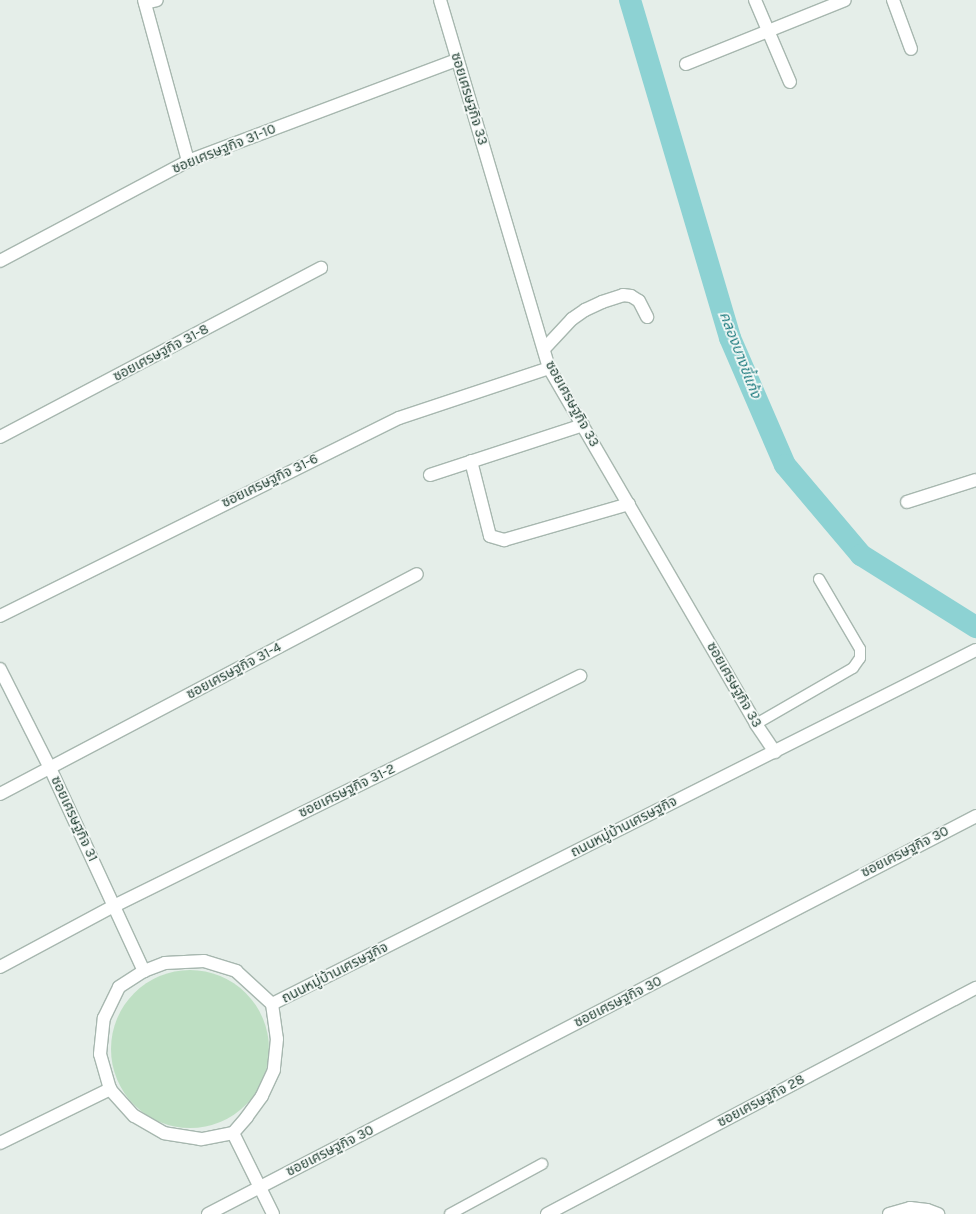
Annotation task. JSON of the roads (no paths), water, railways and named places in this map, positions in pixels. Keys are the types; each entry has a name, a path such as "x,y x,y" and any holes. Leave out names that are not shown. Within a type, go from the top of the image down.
{"street":[{"path":"157,0 144,2 188,161"},
{"name":"ซอยเศรษฐกิจ 33","path":"440,0 549,368 756,724 775,752"},
{"path":"755,0 790,82"},
{"path":"686,64 845,0"},
{"path":"893,0 911,49"},
{"name":"ซอยเศรษฐกิจ 31-10","path":"0,261 188,161 457,60"},
{"name":"ซอยเศรษฐกิจ 31-8","path":"0,437 321,268"},
{"path":"544,350 572,320 585,310 623,295 631,296 639,301 646,317"},
{"name":"ซอยเศรษฐกิจ 31-6","path":"0,616 399,418 549,368"},
{"path":"430,475 583,425"},
{"path":"471,461 490,536 504,540 629,504"},
{"path":"906,502 976,480"},
{"name":"ซอยเศรษฐกิจ 31-4","path":"0,794 417,574"},
{"name":"ถนนหมู่บ้านเศรษฐกิจ","path":"272,1004 974,651"},
{"name":"ซอยเศรษฐกิจ 31","path":"0,669 50,768 144,971"},
{"name":"ซอยเศรษฐกิจ 31-2","path":"0,967 114,906 580,676"},
{"name":"ซอยเศรษฐกิจ 30","path":"208,1214 976,816"},
{"name":"ถนนหมู่บ้านเศรษฐกิจ","path":"204,961 236,970 272,1004 277,1039 274,1070 262,1096 247,1118 232,1133 201,1139 164,1133 134,1116 110,1089 100,1054 104,1018 119,987 144,971 165,962 204,961"},
{"name":"ซอยเศรษฐกิจ 28","path":"547,1214 976,988"},
{"path":"0,1143 110,1089"},
{"path":"232,1133 273,1214"},
{"path":"889,1214 910,1208 938,1214"}],"lane":[{"path":"756,724 853,668 860,658 860,649 819,579"},
{"path":"450,1214 542,1164"}],"waterway":[{"name":"คลองบางขี้แก้ง","path":"630,0 730,338 785,465 861,555 976,627"}]}
